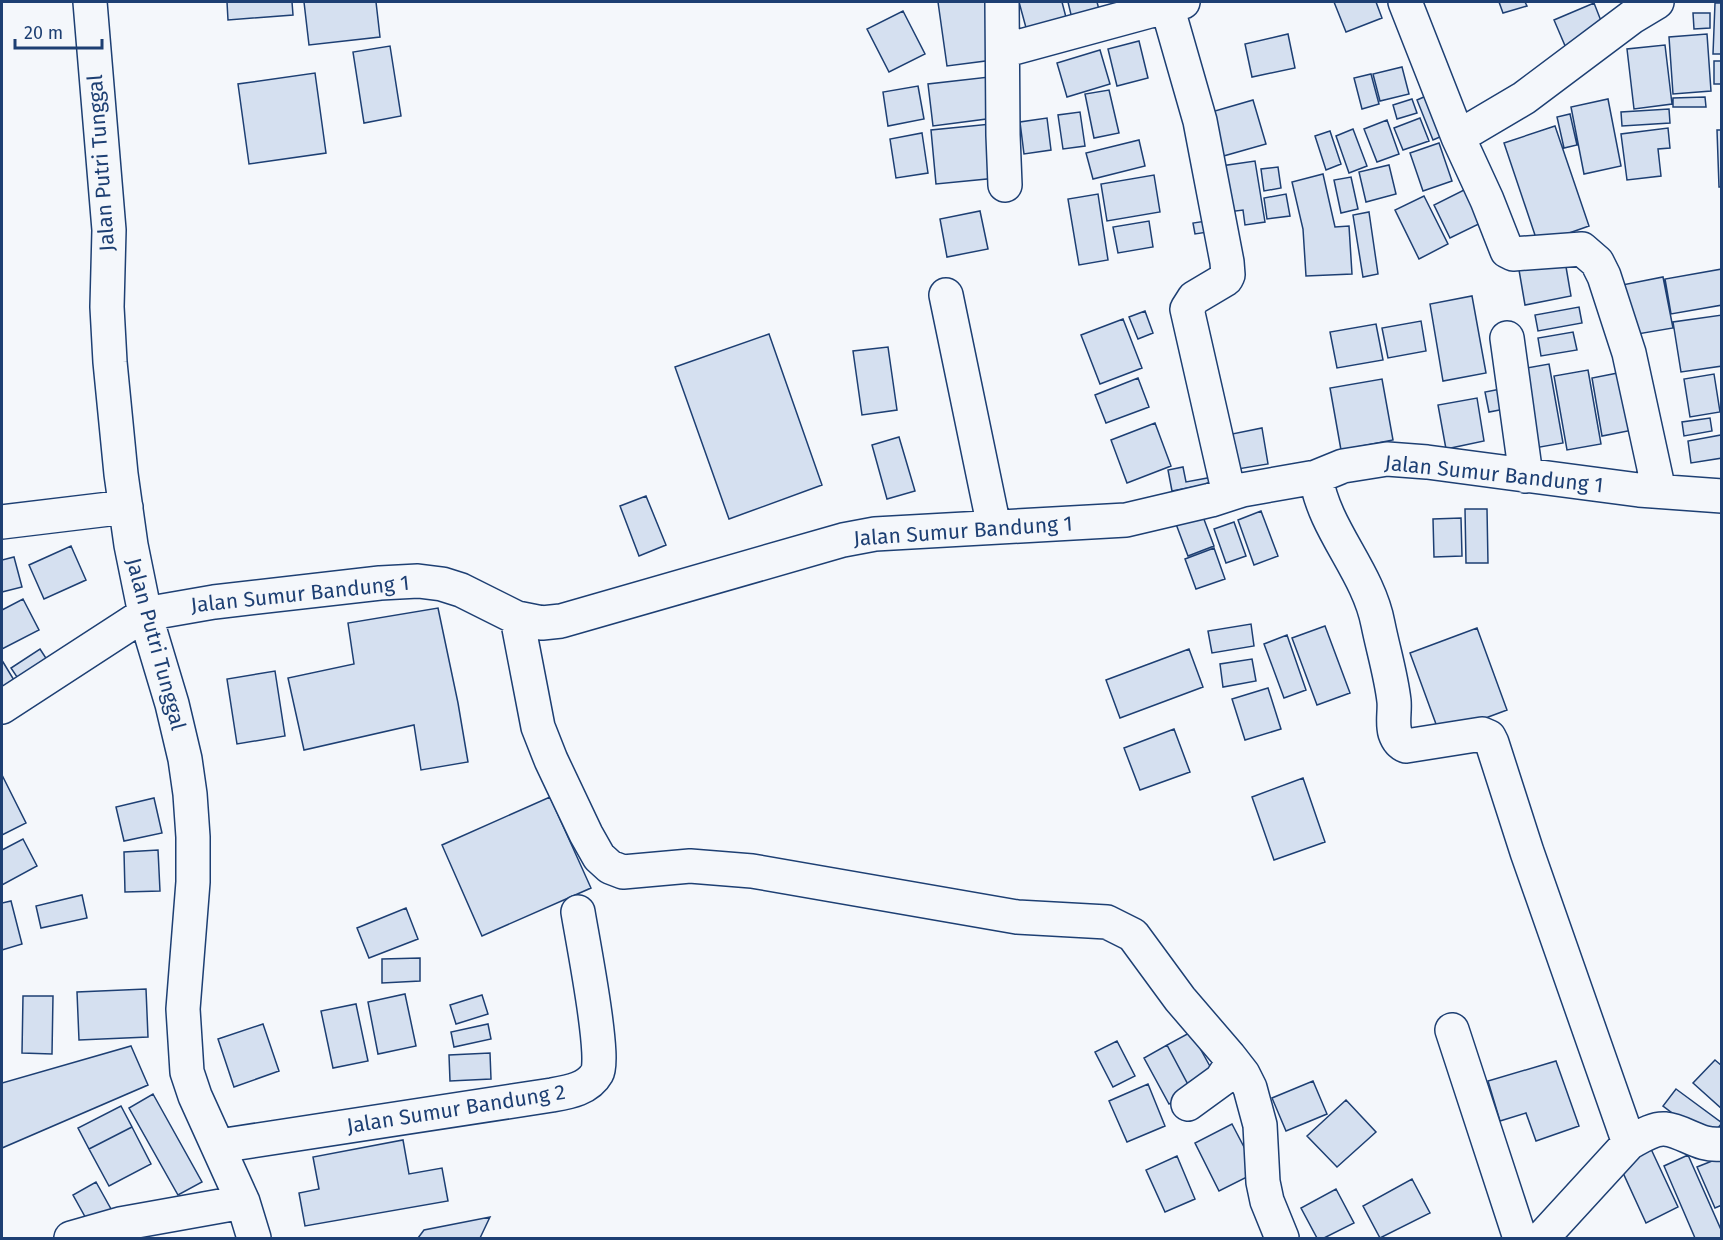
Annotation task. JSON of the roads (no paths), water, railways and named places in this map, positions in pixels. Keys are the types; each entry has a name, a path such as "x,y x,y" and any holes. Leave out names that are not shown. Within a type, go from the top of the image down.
{"street":[{"name":"Jalan Putri Tunggal","path":"90,2 109,230 110,362 130,545 145,614 179,731 190,794 193,882 183,1009 187,1072 195,1096 243,1202 254,1239"},
{"path":"1002,2 1005,185"},
{"path":"1404,2 1507,251 1513,254 1582,249 1597,262 1604,276 1629,353 1659,491"},
{"path":"1003,51 1175,4 1228,271 1226,279 1194,298 1187,309 1229,495"},
{"path":"1458,137 1524,98 1640,7"},
{"path":"946,295 994,527"},
{"path":"1507,338 1526,476"},
{"name":"Jalan Sumur Bandung 1","path":"145,614 236,599 418,581 442,584 461,590 517,618 542,623 561,621 843,540 875,534 1126,520 1316,477 1344,466 1387,459 1659,491 1722,496"},
{"path":"1316,477 1318,494 1357,568 1376,613 1394,701 1395,732 1401,744 1406,746 1482,734 1489,737 1492,743 1527,852 1629,1143"},
{"path":"2,522 126,507"},
{"path":"2,707 145,614"},
{"path":"517,618 538,727 577,815 599,857 610,867 623,872 690,867 752,871 1017,917 1107,922 1126,930 1138,940 1180,999 1243,1074 1250,1088 1260,1125 1263,1182 1267,1201 1282,1239"},
{"name":"Jalan Sumur Bandung 2","path":"219,1146 552,1095 574,1091 588,1083 596,1076 600,1067 578,912"},
{"path":"1452,1030 1520,1239"},
{"path":"1188,1104 1221,1080 1233,1062"},
{"path":"1542,1239 1629,1143 1648,1132 1666,1129 1699,1141 1722,1144"},
{"path":"71,1239 120,1224 243,1202"}]}
